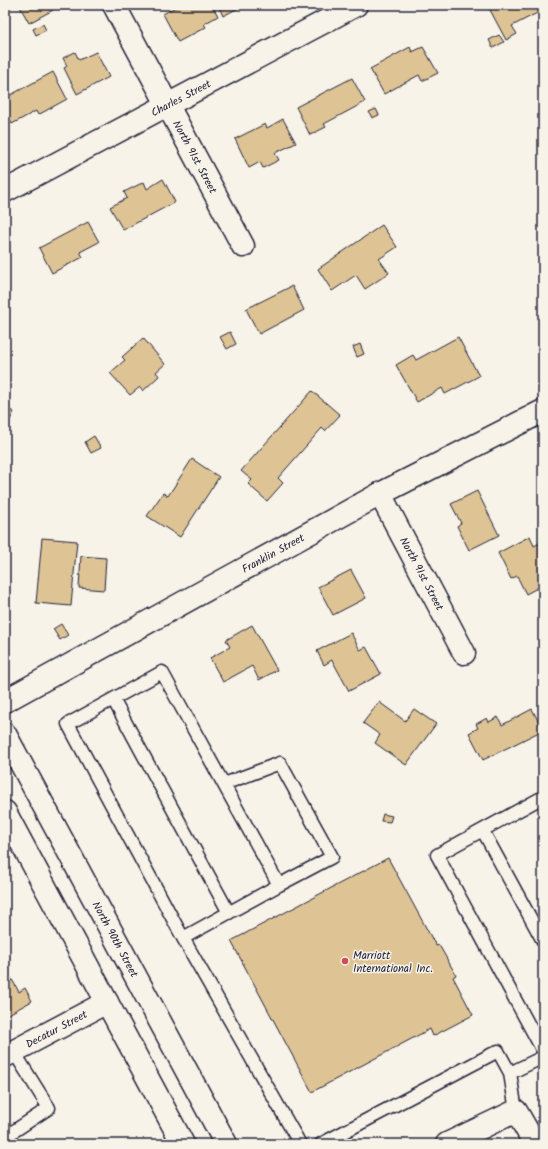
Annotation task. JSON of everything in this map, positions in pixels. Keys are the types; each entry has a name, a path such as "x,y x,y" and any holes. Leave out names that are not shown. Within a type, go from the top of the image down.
{"street":[{"name":"North 91st Street","path":"114,5 242,246"},
{"name":"Charles Street","path":"5,191 356,5"},
{"name":"Franklin Street","path":"5,701 380,494 543,411"},
{"name":"North 91st Street","path":"380,494 464,653"},
{"name":"North 90th Street","path":"5,734 226,1144"},
{"path":"5,812 183,1144"},
{"name":"Decatur Street","path":"9,1054 107,1002"},
{"path":"458,1142 516,1111 535,1144"}],"lane":[{"path":"279,885 162,672 68,724 183,938 300,1144"},
{"path":"113,699 229,912"},
{"path":"183,938 332,857 280,763 224,784"},
{"path":"543,798 437,855 543,1051"},
{"path":"482,831 543,942"},
{"path":"321,1144 498,1051 510,1073 516,1111"},
{"path":"5,1137 49,1108 9,1054"},
{"path":"510,1073 543,1057"}],"building":[{"path":"19,5 50,5 53,10 29,23"},
{"path":"179,5 212,5 218,16 204,24 206,27 178,42 163,14"},
{"path":"218,5 244,5 223,16"},
{"path":"495,5 542,5 543,10 512,26 517,34 506,40 489,8"},
{"path":"43,24 46,30 36,35 33,29"},
{"path":"499,35 504,42 493,48 489,40"},
{"path":"410,47 412,52 423,47 438,73 422,81 419,75 384,94 370,69"},
{"path":"75,52 79,60 96,52 109,77 77,94 64,68 67,66 63,58"},
{"path":"53,72 67,99 38,115 36,111 12,124 5,112 5,98"},
{"path":"352,78 365,102 324,124 326,127 310,135 296,107"},
{"path":"376,109 379,115 372,118 369,112"},
{"path":"283,119 296,143 275,153 279,160 263,168 260,162 249,168 235,139 265,124 267,128"},
{"path":"163,179 175,202 123,230 110,207 127,198 124,192 144,182 147,189"},
{"path":"88,222 99,242 80,252 83,257 52,273 39,248"},
{"path":"382,225 397,247 379,259 389,273 365,289 356,275 332,291 318,269"},
{"path":"292,286 304,310 259,334 246,309"},
{"path":"230,332 236,344 227,349 220,337"},
{"path":"458,337 479,376 445,394 442,388 417,402 396,365 413,355 416,360"},
{"path":"143,338 165,364 156,372 159,376 143,391 140,387 130,395 110,373 125,360 122,357"},
{"path":"360,344 364,354 357,357 353,347"},
{"path":"312,391 340,415 325,431 322,428 278,478 283,483 267,501 248,484 252,480 241,471"},
{"path":"5,408 14,412 5,430"},
{"path":"94,436 101,448 91,453 85,442"},
{"path":"192,459 219,477 180,537 147,516 163,493 168,496"},
{"path":"477,491 499,535 469,550 457,526 461,523 451,504"},
{"path":"530,536 534,546 542,542 543,544 543,556 541,557 543,560 543,585 526,594 517,576 511,579 498,553"},
{"path":"42,538 77,541 71,606 36,603"},
{"path":"81,556 106,558 104,590 79,588"},
{"path":"351,570 366,598 333,615 318,587"},
{"path":"61,624 68,635 60,640 53,629"},
{"path":"252,625 277,670 259,680 252,666 223,682 210,658 230,647 226,640"},
{"path":"351,633 360,650 366,647 381,674 349,691 332,660 324,665 317,651"},
{"path":"379,702 405,721 414,709 436,724 406,765 375,743 380,735 363,723"},
{"path":"532,709 543,730 483,760 469,733 478,728 476,724 487,718 489,722 498,717 502,725"},
{"path":"383,814 392,816 390,822 381,821"},
{"name":"Marriott International Inc.","path":"388,858 436,946 439,945 456,975 453,977 473,1015 433,1036 430,1029 312,1092 231,941"},
{"path":"5,949 10,959 5,962"},
{"path":"5,967 19,992 25,988 32,1001 5,1016"}],"place":[{"name":"Marriott International Inc.","path":"345,961"}]}
